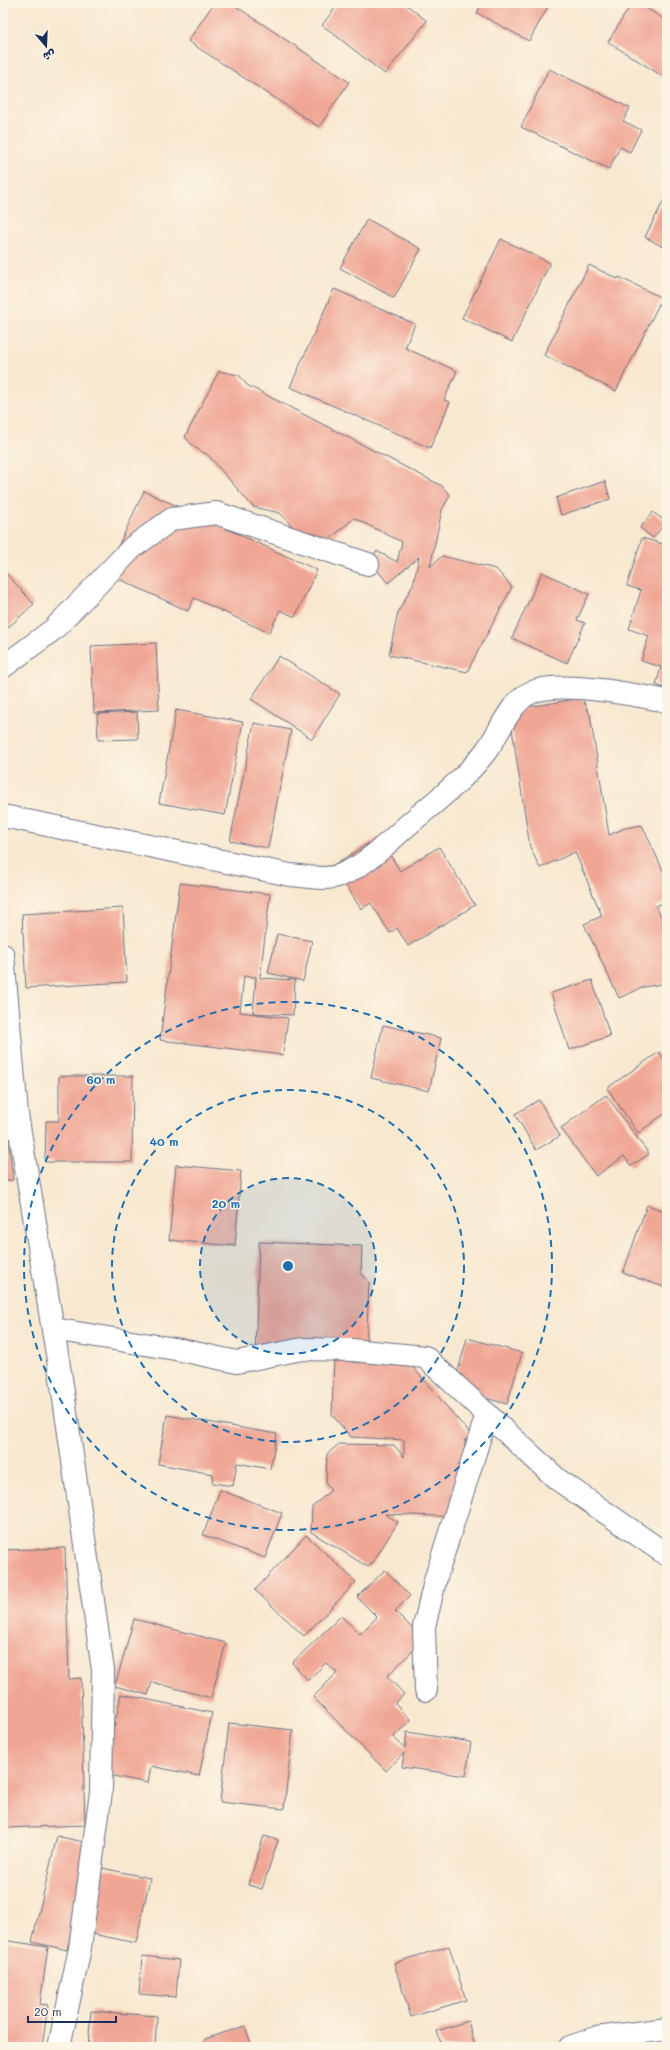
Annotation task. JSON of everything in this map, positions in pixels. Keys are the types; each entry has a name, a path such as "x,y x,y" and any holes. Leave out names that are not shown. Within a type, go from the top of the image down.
{"street":[{"path":"3,666 54,629 133,547 172,519 216,513 368,564"},
{"path":"3,816 290,875 325,878 341,875 366,861 454,786 486,752 518,701 530,692 545,688 608,690 667,701"},
{"path":"3,955 17,1114 53,1330 103,1670 102,1792 80,1948 59,2047"},
{"path":"53,1330 181,1350 237,1362 302,1348 352,1350 425,1357 556,1479 667,1555"},
{"path":"426,1690 424,1628 436,1577 487,1414"},
{"path":"570,2047 596,2038 667,2029"}],"building":[{"path":"214,3 231,3 349,82 319,127 188,41"},
{"path":"339,3 404,3 427,21 385,74 322,25"},
{"path":"482,3 550,3 529,41 477,13"},
{"path":"632,3 638,3 667,21 667,79 608,42"},
{"path":"549,69 630,108 623,121 641,130 630,152 620,147 609,169 521,127"},
{"path":"667,194 667,249 645,237"},
{"path":"367,219 421,249 394,298 340,268"},
{"path":"501,239 550,263 512,342 462,318"},
{"path":"589,265 618,279 619,277 662,298 616,391 544,355"},
{"path":"334,289 415,324 405,348 457,371 444,400 450,402 430,448 290,387"},
{"path":"219,371 239,375 247,385 442,486 450,495 442,510 430,567 442,556 496,569 512,587 467,672 389,655 398,612 413,585 419,557 388,583 368,559 377,551 397,562 402,542 354,518 317,550 289,535 292,526 280,513 253,507 208,455 194,447 185,437"},
{"path":"605,481 610,499 561,515 556,498"},
{"path":"144,491 317,570 295,617 280,610 269,633 194,598 188,611 106,573"},
{"path":"653,512 666,522 653,538 640,528"},
{"path":"642,538 667,545 667,689 656,685 661,667 641,661 649,636 629,629 641,590 627,586"},
{"path":"3,570 34,604 3,632"},
{"path":"542,572 589,594 577,620 585,623 567,663 512,638"},
{"path":"156,643 159,710 94,713 91,646"},
{"path":"279,656 340,694 312,739 251,699"},
{"path":"582,698 590,715 609,835 625,828 642,825 667,879 667,901 656,906 667,929 667,983 644,987 619,998 584,924 602,916 575,852 540,868 530,847 510,716 528,707"},
{"path":"176,710 243,722 225,815 159,803"},
{"path":"137,712 138,739 98,740 97,714"},
{"path":"254,723 291,730 268,848 230,841"},
{"path":"379,837 400,871 439,847 475,905 408,946 397,928 390,933 371,903 361,909 333,865"},
{"path":"180,883 270,894 260,978 295,980 293,1015 253,1013 256,977 244,976 240,1012 288,1018 283,1055 160,1040"},
{"path":"123,908 127,982 26,988 22,914"},
{"path":"277,934 312,941 303,981 268,973"},
{"path":"592,980 610,1036 569,1050 551,993"},
{"path":"383,1025 441,1038 429,1091 371,1078"},
{"path":"659,1052 667,1063 667,1112 638,1133 607,1088"},
{"path":"59,1076 133,1076 132,1162 45,1162 46,1121 59,1121"},
{"path":"3,1094 13,1180 3,1181"},
{"path":"606,1095 649,1154 631,1166 624,1156 596,1176 561,1128"},
{"path":"539,1100 560,1136 536,1150 515,1114"},
{"path":"176,1165 241,1171 235,1246 169,1240"},
{"path":"647,1205 667,1212 667,1288 623,1273"},
{"path":"259,1242 362,1246 361,1273 369,1282 366,1350 352,1362 410,1364 472,1436 466,1441 465,1439 462,1517 385,1514 398,1522 374,1561 368,1567 311,1532 312,1507 331,1490 326,1484 327,1454 339,1444 394,1445 404,1457 404,1440 351,1437 332,1415 334,1360 255,1357"},
{"path":"467,1338 522,1353 507,1404 453,1389"},
{"path":"167,1415 277,1434 270,1469 237,1463 233,1486 212,1483 213,1474 158,1464"},
{"path":"220,1490 282,1513 265,1558 203,1535"},
{"path":"306,1535 356,1582 304,1636 255,1590"},
{"path":"65,1548 69,1679 81,1678 85,1825 3,1828 3,1550"},
{"path":"385,1570 410,1596 395,1611 424,1640 387,1676 404,1694 395,1704 411,1720 393,1737 405,1748 407,1732 471,1742 466,1776 402,1767 404,1753 386,1771 313,1697 337,1673 326,1663 308,1680 292,1663 341,1616 360,1634 377,1617 357,1597"},
{"path":"134,1619 226,1643 211,1698 152,1682 148,1695 115,1686"},
{"path":"121,1694 212,1713 199,1776 151,1766 148,1783 104,1774"},
{"path":"229,1723 293,1730 284,1809 220,1802"},
{"path":"57,1836 92,1844 67,1950 32,1942"},
{"path":"264,1836 278,1840 262,1889 248,1885"},
{"path":"102,1868 150,1878 136,1943 88,1933"},
{"path":"3,1940 48,1947 40,2004 48,2005 42,2047 3,2047"},
{"path":"449,1946 466,2000 411,2017 394,1963"},
{"path":"142,1956 179,1960 176,1997 139,1994"},
{"path":"91,2011 157,2016 155,2047 88,2047"},
{"path":"468,2021 475,2047 442,2047 437,2031"},
{"path":"245,2026 252,2047 208,2047 205,2039"}]}
